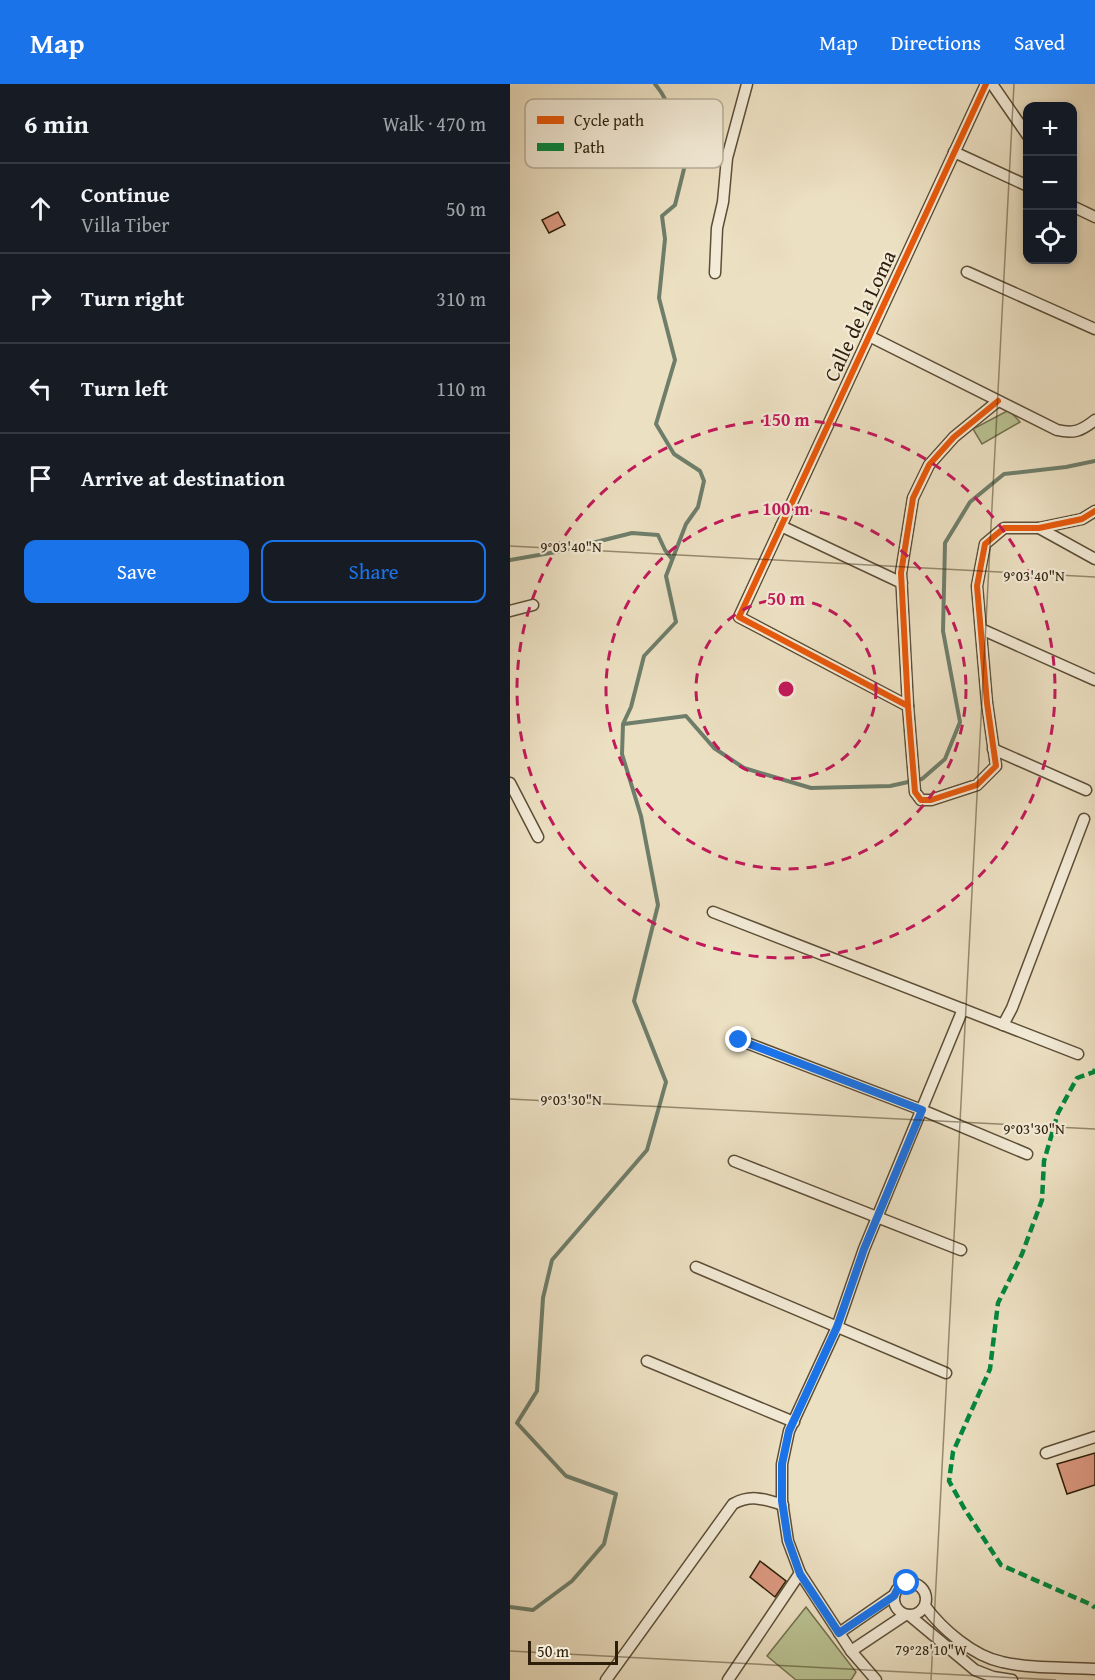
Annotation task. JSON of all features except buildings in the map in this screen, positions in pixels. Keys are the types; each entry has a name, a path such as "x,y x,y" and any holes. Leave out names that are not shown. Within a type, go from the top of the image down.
{"street":[{"path":"715,273 717,228 723,202 727,158 747,84"},
{"name":"Calle de la Loma","path":"908,706 739,616 986,84"},
{"path":"992,84 1023,129"},
{"path":"954,152 1023,184"},
{"path":"1077,208 1095,217"},
{"path":"967,272 1095,329"},
{"path":"869,336 1057,430 1069,433 1080,432 1095,420"},
{"path":"998,401 954,437 929,465 913,498 901,573 915,792 921,800 931,800 977,785 996,766 977,586 985,544 1004,528 1039,528 1082,519 1095,511"},
{"path":"781,526 902,583"},
{"path":"1039,528 1095,559"},
{"path":"510,611 533,605"},
{"path":"981,629 1095,680"},
{"path":"993,749 1086,790"},
{"path":"510,783 538,837"},
{"path":"1003,1025 1084,819"},
{"path":"713,912 1077,1054"},
{"path":"870,1677 800,1574 788,1540 783,1505 782,1464 789,1431 837,1327 877,1217 963,1009"},
{"path":"739,1040 922,1110 1027,1154"},
{"path":"734,1161 961,1250"},
{"path":"696,1267 946,1373"},
{"path":"647,1362 794,1422"},
{"path":"1046,1454 1095,1437"},
{"path":"606,1680 733,1504 744,1498 759,1498 783,1505"},
{"path":"728,1680 800,1574"},
{"path":"839,1633 894,1596 901,1586 913,1583 926,1594 925,1606 918,1613 895,1620 851,1650"},
{"path":"894,1596 896,1607 975,1670 993,1677 1012,1680"},
{"path":"925,1606 951,1633 977,1652 1001,1662 1088,1673"}],"green space":[{"path":"1009,410 1020,422 982,444 973,429"},
{"path":"806,1607 856,1672 851,1680 796,1680 767,1656"}],"waterway":[{"path":"655,84 665,99"},
{"path":"510,1607 533,1610 572,1581 604,1544 616,1494 566,1476 517,1423 537,1391 543,1298 552,1260 647,1150 666,1082 634,1001 658,905 641,816 622,754 623,724 631,707 644,656 676,622 666,576 686,524 698,507 704,481 700,471 674,454 656,424 675,360 659,298 665,239 662,216 675,205 684,168"},
{"path":"624,724 686,716 714,748 744,768 811,788 890,786 922,779 945,759 960,722 943,631 945,543 970,502 1004,474 1066,467 1095,461"},
{"path":"510,560 556,552 632,533 658,535 672,559"}],"marked path":[{"path":"1095,1069 1094,1072 1077,1078 1058,1113 1044,1161 1042,1200 1022,1254 998,1303 990,1369 953,1452 949,1481 1001,1565 1095,1608"}],"cycle path":[{"path":"908,706 739,617 986,84"},
{"path":"998,401 954,437 929,465 913,498 901,573 915,792 921,800 931,800 977,785 996,766 987,703 977,586 985,544 1004,528 1039,528 1082,519 1095,511"}],"route":[{"path":"739,1040 922,1110 864,1249 837,1327 789,1431 782,1464 782,1501 788,1540 800,1574 839,1633 894,1596 901,1586 907,1583"}]}
